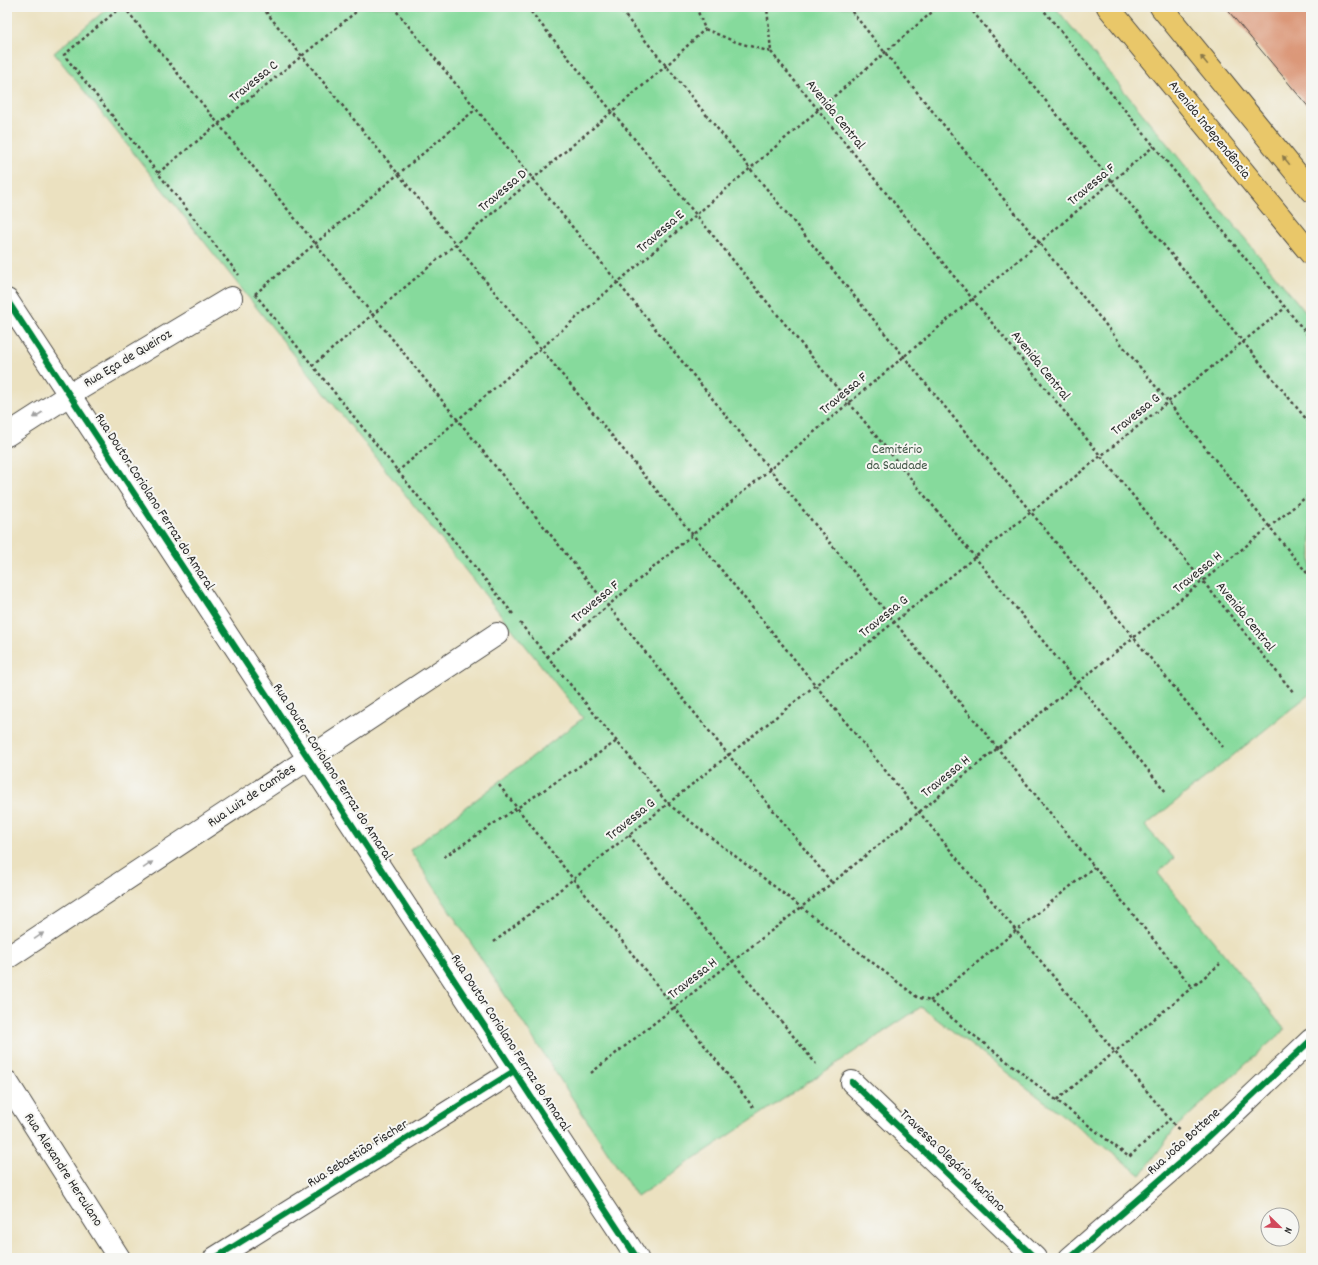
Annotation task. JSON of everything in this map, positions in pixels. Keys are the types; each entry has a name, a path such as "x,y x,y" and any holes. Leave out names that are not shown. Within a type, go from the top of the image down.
{"main road":[{"name":"Avenida Independência","path":"1108,7 1311,254"},
{"path":"1125,7 1311,232"},
{"path":"1161,7 1311,191"}],"street":[{"name":"Rua Eça de Queiroz","path":"7,435 69,394 231,298"},
{"name":"Rua Doutor Coriolano Ferraz do Amaral","path":"7,300 637,1258"},
{"name":"Rua Luiz de Camões","path":"7,958 497,634"},
{"name":"Rua João Bottene","path":"1070,1258 1200,1145 1311,1040"},
{"name":"Rua Sebastião Fischer","path":"215,1258 514,1071"},
{"name":"Rua Alexandre Herculano","path":"7,1082 119,1258"},
{"name":"Travessa Olegário Mariano","path":"852,1082 1035,1258"}],"path":[{"path":"120,7 64,55 240,276"},
{"path":"124,7 832,883"},
{"path":"262,7 1176,1127 1200,1145"},
{"path":"393,7 1193,988"},
{"path":"527,7 1166,792"},
{"path":"618,7 1223,747"},
{"path":"696,7 705,29 736,42 771,52 767,7"},
{"path":"848,7 1311,578"},
{"path":"969,7 1311,425"},
{"path":"1041,7 1311,339"},
{"path":"255,294 476,108"},
{"path":"250,288 397,472 668,804 917,997 930,1001 1129,1157 1170,1119"},
{"path":"444,857 617,741"},
{"path":"499,785 753,1107"},
{"path":"629,835 816,1064"},
{"path":"930,1001 1094,867"},
{"path":"1057,1100 1220,964"}],"green space":[{"name":"Cemitério da Saudade","path":"109,7 1055,7 1311,319 1311,693 1145,826 1174,858 1158,873 1285,1029 1176,1127 1141,1175 921,1007 637,1197 410,850 583,718 54,53"}],"building":[{"path":"1225,7 1311,7 1311,110"}],"cycle path":[{"path":"7,300 637,1258"},
{"path":"1070,1258 1200,1145 1311,1040"},
{"path":"215,1258 514,1071"},
{"path":"852,1082 1035,1258"}]}
